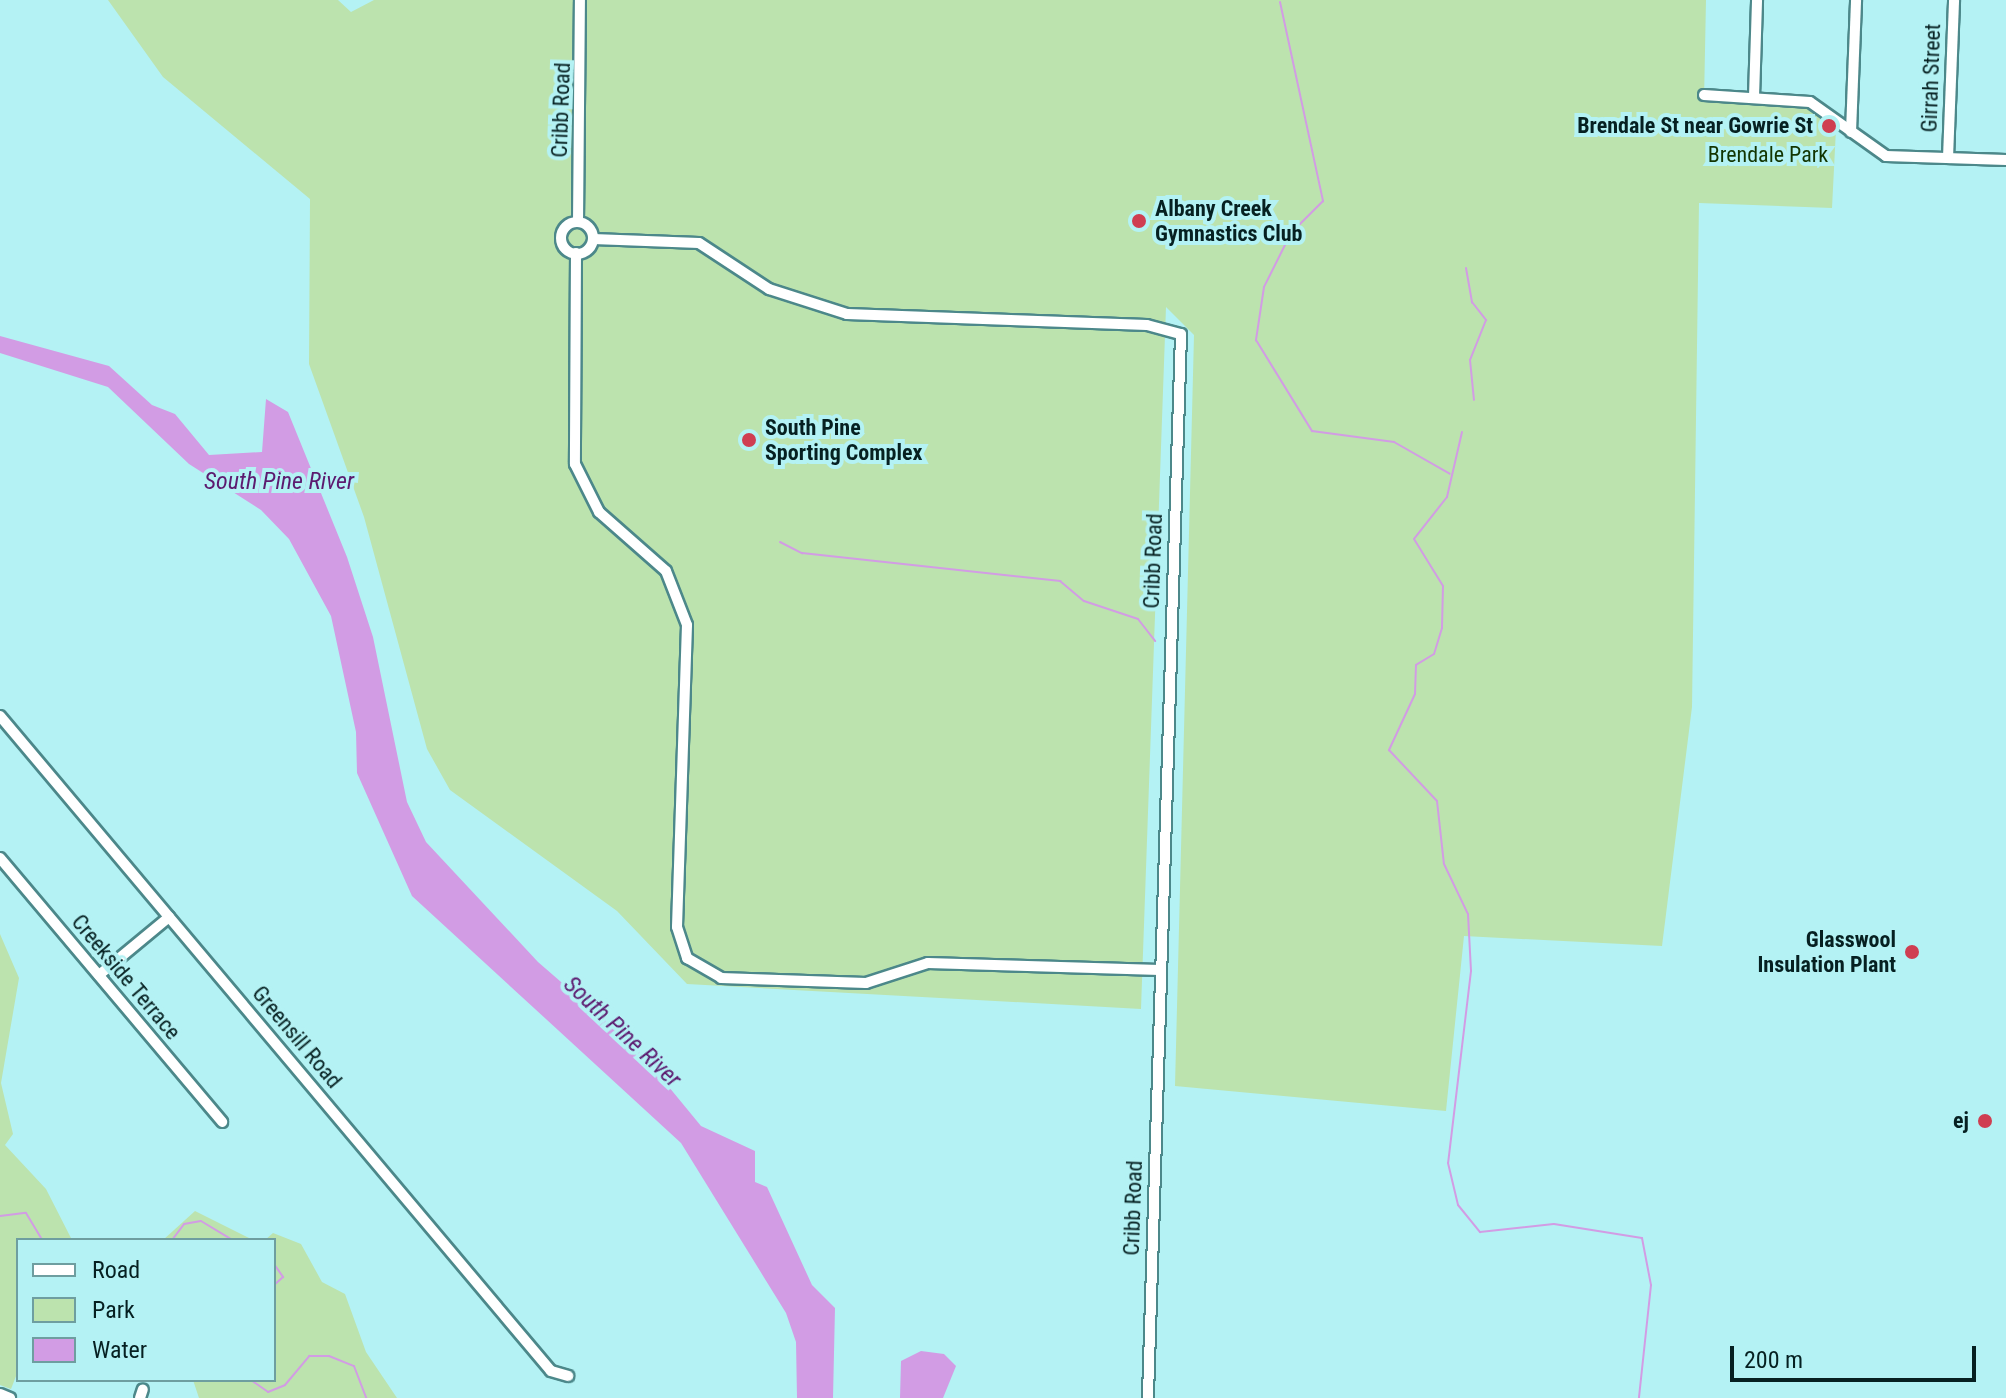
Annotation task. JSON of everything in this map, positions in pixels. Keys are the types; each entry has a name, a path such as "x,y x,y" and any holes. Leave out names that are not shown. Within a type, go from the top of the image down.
{"street":[{"name":"Cribb Road","path":"576,253 562,234 578,222 580,0"},
{"path":"1754,97 1757,0"},
{"path":"1851,132 1856,0"},
{"name":"Girrah Street","path":"1948,158 1954,0"},
{"path":"1704,95 1810,102 1886,156 2006,160"},
{"path":"578,222 593,239 576,253 575,464 599,512 666,571 687,625 677,927 687,958 721,978 857,983 928,963 1160,970"},
{"name":"Cribb Road","path":"593,239 699,243 769,289 847,314 1147,325 1181,334 1148,1398"},
{"name":"Greensill Road","path":"0,716 551,1371 568,1376"},
{"name":"Creekside Terrace","path":"0,858 222,1122"},
{"path":"99,975 169,917"},
{"path":"0,1394 10,1398"}],"green space":[{"name":"Brendale Park","path":"108,0 338,0 351,12 374,0 1706,0 1704,101 1802,105 1836,129 1832,208 1699,203 1692,707 1662,946 1464,936 1446,1111 1175,1086 1194,335 1166,307 1141,1009 687,984 617,911 450,790 427,749 364,517 309,364 310,199 163,77"},
{"path":"0,934 19,978 1,1083 13,1134 5,1145 46,1189 71,1238 16,1238 16,1376 11,1389 0,1385"},
{"path":"195,1211 249,1238 165,1238"},
{"path":"273,1233 301,1244 322,1282 345,1294 366,1352 397,1398 199,1398 194,1382 276,1382 276,1238 267,1238"}],"water":[{"name":"South Pine River","path":"0,336 109,366 152,405 175,414 209,455 262,452 266,399 288,412 347,557 373,637 407,802 426,842 538,962 636,1047 701,1126 755,1151 755,1182 767,1187 812,1285 835,1308 833,1398 797,1398 796,1342 786,1313 681,1143 412,896 357,773 356,732 331,616 289,539 261,510 189,464 108,387 0,353"},
{"path":"921,1351 944,1354 956,1366 943,1398 900,1398 901,1361"}],"waterway":[{"path":"1280,2 1323,201 1291,233 1264,287 1256,340 1312,431 1394,442 1450,474"},
{"path":"1466,268 1472,302 1486,320 1470,360 1474,400"},
{"path":"1462,432 1447,497 1414,539 1443,586 1442,628 1434,654 1416,665 1415,694 1389,750 1437,801 1444,864 1468,914 1471,971 1448,1163 1458,1205 1480,1232 1554,1224 1642,1238 1651,1285 1639,1398"},
{"path":"780,542 802,553 1060,581 1084,601 1138,619 1155,641"},
{"path":"0,1216 26,1213 41,1238"},
{"path":"174,1238 184,1224 201,1221 230,1238"},
{"path":"276,1267 283,1277 276,1283"},
{"path":"254,1382 268,1392 285,1385 309,1356 329,1356 354,1366 366,1398"}],"place":[{"name":"Brendale St near Gowrie St","path":"1829,126"},
{"name":"Albany Creek Gymnastics Club","path":"1139,221"},
{"name":"South Pine Sporting Complex","path":"749,440"},
{"name":"Glasswool Insulation Plant","path":"1912,952"},
{"name":"ej","path":"1985,1121"}]}
